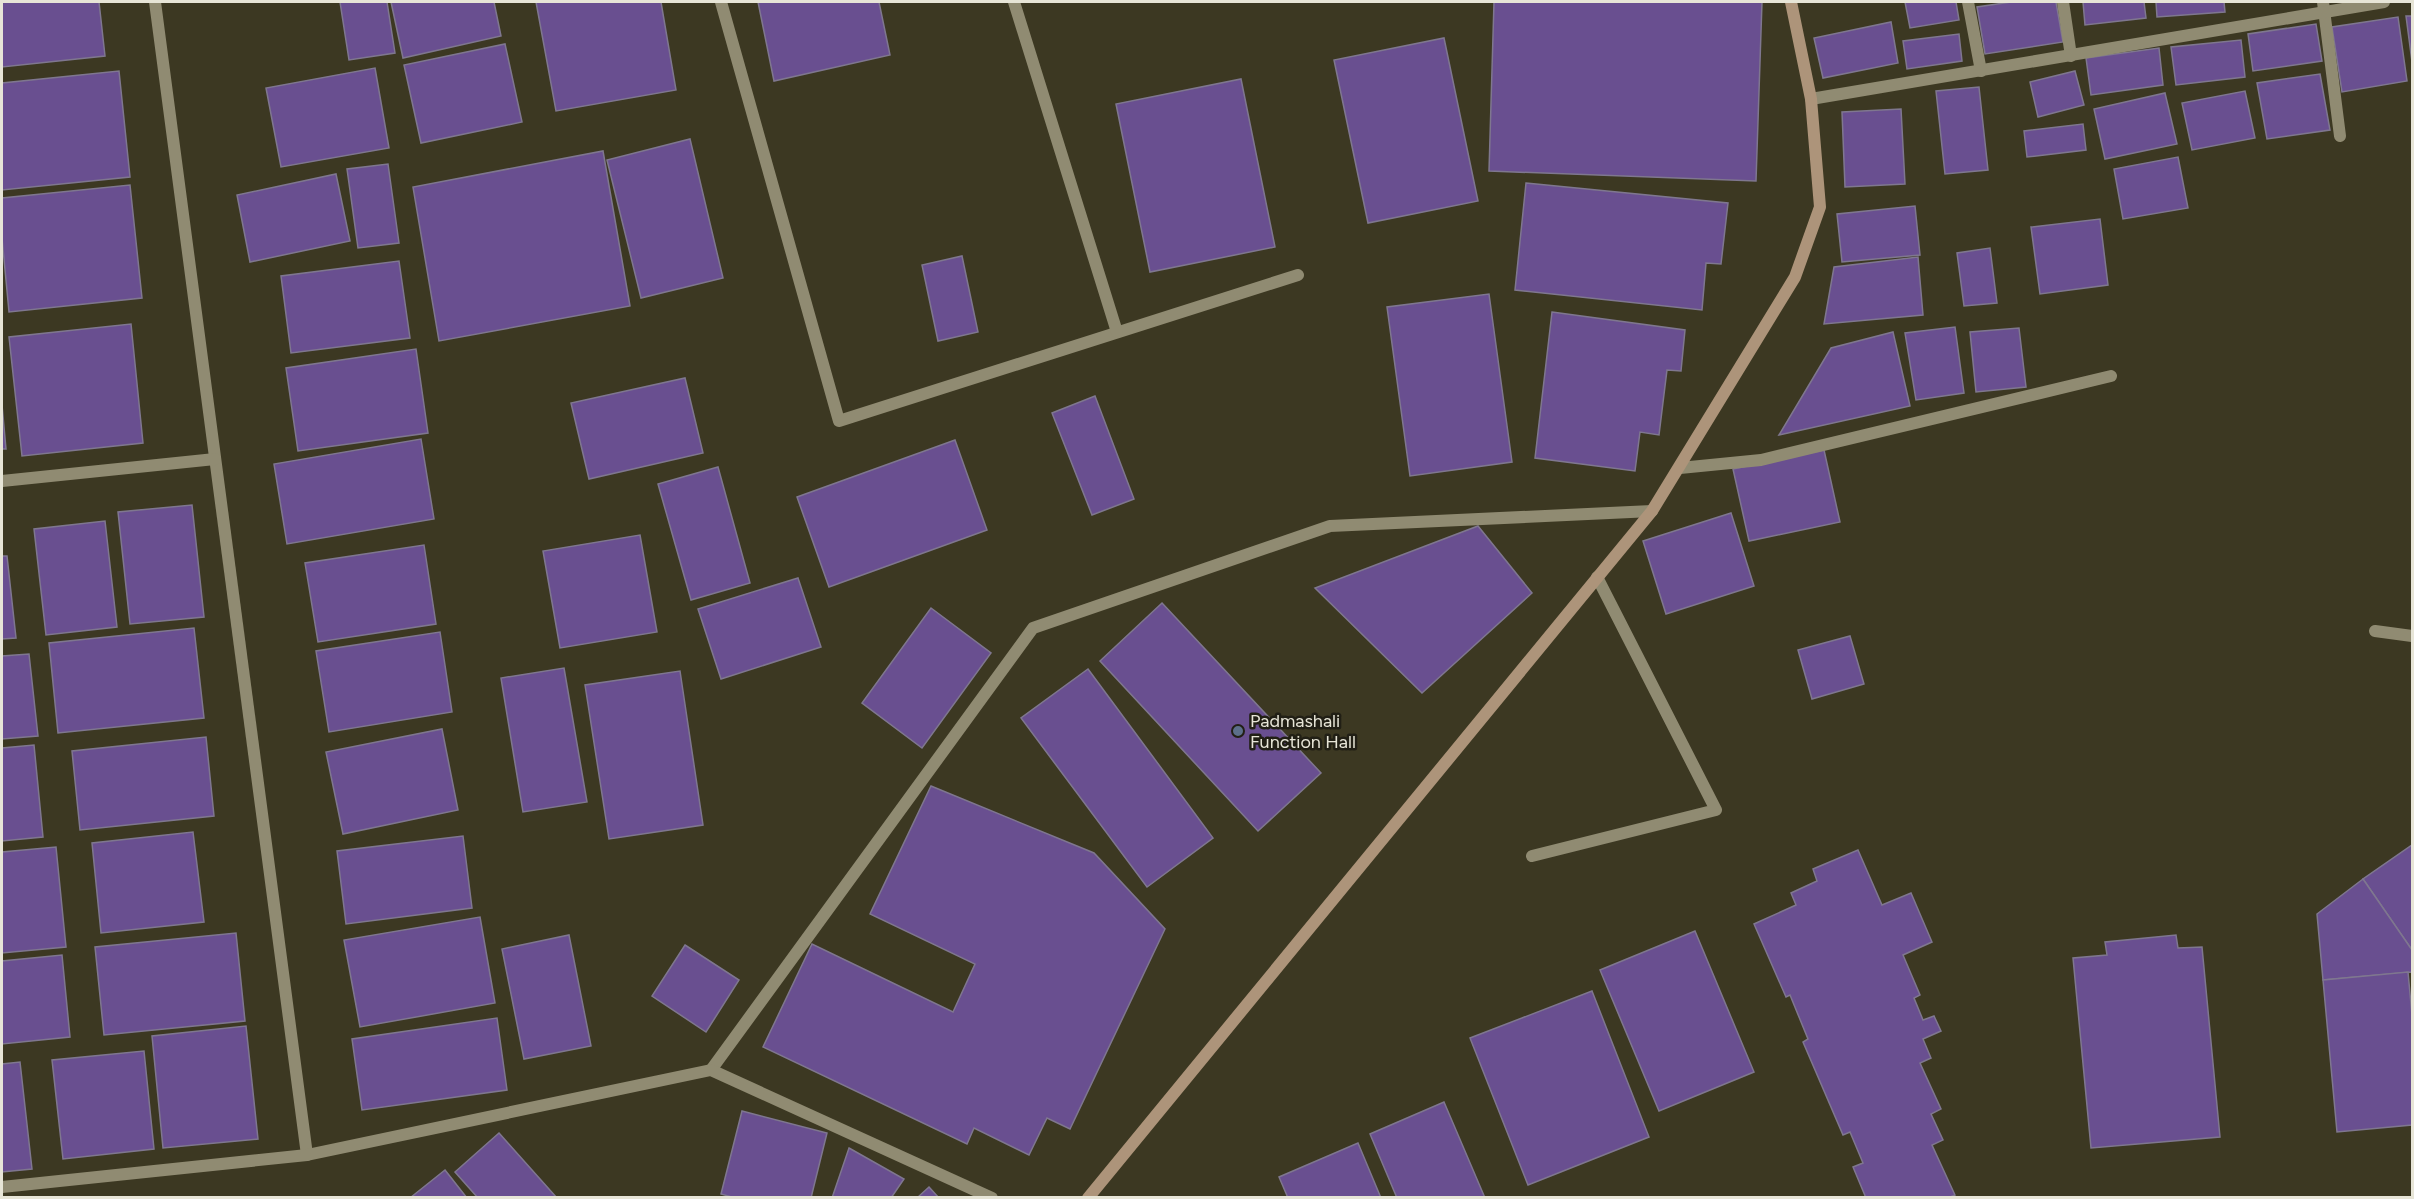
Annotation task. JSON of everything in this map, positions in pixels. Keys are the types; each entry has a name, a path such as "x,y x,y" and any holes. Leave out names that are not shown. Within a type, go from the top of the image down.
{"street":[{"path":"155,2 307,1155"},
{"path":"721,2 839,421 1298,275"},
{"path":"1014,2 1118,332"},
{"path":"1088,1197 1652,511 1796,276 1820,207 1811,99 1791,2"},
{"path":"1968,2 1981,71"},
{"path":"2063,2 2072,56"},
{"path":"1811,99 2072,56 2323,6 2384,2"},
{"path":"2323,6 2340,136"},
{"path":"1680,468 1761,460 2111,376"},
{"path":"2,481 215,459"},
{"path":"711,1070 1033,628 1330,526 1652,511"},
{"path":"1532,856 1716,810 1597,577"},
{"path":"2375,632 2412,636"},
{"path":"2,1186 307,1155 711,1070 992,1197"}],"building":[{"path":"2,2 99,2 105,56 2,67"},
{"path":"340,2 387,2 395,53 349,60"},
{"path":"391,2 494,2 501,36 403,58"},
{"path":"536,2 661,2 676,90 556,111"},
{"path":"758,2 879,2 890,55 774,81"},
{"path":"1494,2 1762,2 1756,181 1489,171"},
{"path":"1905,2 1956,2 1959,20 1910,28"},
{"path":"2011,2 2056,2 2063,42 1985,54 1977,7"},
{"path":"2083,2 2144,2 2146,18 2085,25"},
{"path":"2156,2 2224,2 2225,12 2157,17"},
{"path":"2406,16 2412,16 2412,62"},
{"path":"2398,17 2407,81 2342,92 2332,27"},
{"path":"1891,22 1898,63 1823,78 1814,38"},
{"path":"2316,24 2322,61 2253,71 2248,34"},
{"path":"1959,34 1962,61 1907,69 1903,41"},
{"path":"1444,38 1478,201 1368,223 1334,60"},
{"path":"2241,40 2245,77 2176,85 2171,47"},
{"path":"505,44 522,122 421,143 404,65"},
{"path":"2159,48 2163,85 2091,95 2086,58"},
{"path":"375,68 389,148 281,167 266,88"},
{"path":"119,71 130,177 2,190 2,83"},
{"path":"2075,71 2084,105 2038,117 2030,82"},
{"path":"2320,74 2330,130 2267,139 2257,83"},
{"path":"1241,79 1275,247 1150,272 1116,104"},
{"path":"1979,87 1988,170 1945,174 1936,91"},
{"path":"2245,91 2255,138 2192,150 2182,103"},
{"path":"2165,93 2177,144 2105,159 2094,109"},
{"path":"1901,109 1905,184 1845,187 1842,112"},
{"path":"2083,124 2086,150 2027,157 2024,131"},
{"path":"690,139 723,278 641,298 607,160"},
{"path":"603,151 630,306 439,341 413,187"},
{"path":"2178,157 2188,208 2123,219 2114,169"},
{"path":"388,164 399,243 358,248 347,169"},
{"path":"336,174 350,241 250,262 237,195"},
{"path":"1526,183 1728,203 1721,264 1706,263 1702,310 1515,290"},
{"path":"130,185 142,298 9,312 2,238 2,198"},
{"path":"1915,206 1920,255 1842,262 1837,214"},
{"path":"2100,219 2108,285 2040,294 2031,227"},
{"path":"1990,248 1997,303 1964,306 1957,253"},
{"path":"962,256 978,332 938,341 922,265"},
{"path":"1918,257 1923,315 1824,324 1834,267"},
{"path":"399,261 410,338 291,353 281,276"},
{"path":"1489,294 1512,462 1410,476 1387,307"},
{"path":"1552,312 1685,330 1681,371 1667,370 1659,435 1640,432 1635,471 1535,458"},
{"path":"131,324 143,443 22,456 9,337"},
{"path":"1955,327 1964,393 1916,400 1905,333"},
{"path":"2019,328 2026,387 1976,392 1970,332"},
{"path":"1893,332 1910,406 1779,435 1831,348"},
{"path":"416,349 428,433 298,451 286,368"},
{"path":"685,378 703,453 589,479 571,403"},
{"path":"1095,396 1134,499 1092,515 1052,413"},
{"path":"2,405 6,449 2,449"},
{"path":"421,439 434,519 287,544 274,464"},
{"path":"955,440 987,530 829,587 797,497"},
{"path":"1824,450 1840,522 1749,541 1733,469"},
{"path":"718,467 750,583 691,600 658,484"},
{"path":"192,505 204,617 130,624 118,512"},
{"path":"1731,513 1754,586 1666,614 1643,541"},
{"path":"105,521 117,627 46,635 34,529"},
{"path":"1478,526 1532,593 1422,693 1315,588"},
{"path":"640,535 657,632 560,648 543,551"},
{"path":"424,545 436,624 318,642 305,563"},
{"path":"2,556 7,556 16,638 2,639"},
{"path":"798,578 821,647 721,679 698,609"},
{"path":"1162,603 1321,773 1258,831 1100,661"},
{"path":"931,608 991,653 922,748 862,703"},
{"path":"194,628 204,718 58,733 49,643"},
{"path":"440,632 452,712 329,732 316,651"},
{"path":"1850,636 1864,684 1812,699 1798,650"},
{"path":"29,654 38,736 2,739 2,656"},
{"path":"564,668 587,802 523,812 501,678"},
{"path":"1088,669 1213,838 1147,887 1021,718"},
{"path":"680,671 703,825 609,839 585,685"},
{"path":"442,729 458,810 343,834 326,752"},
{"path":"206,737 214,816 80,830 72,751"},
{"path":"34,745 43,837 2,841 2,748"},
{"path":"931,786 1094,853 1165,929 1070,1129 1047,1118 1029,1155 974,1128 967,1144 763,1047 812,944 953,1012 975,964 870,914"},
{"path":"193,832 204,922 101,933 92,843"},
{"path":"463,836 472,908 346,924 337,851"},
{"path":"2412,845 2412,950 2363,879"},
{"path":"56,847 66,947 2,953 2,852"},
{"path":"1858,850 1882,905 1911,893 1932,942 1903,955 1920,995 1914,998 1923,1020 1934,1016 1941,1031 1923,1039 1931,1058 1920,1063 1941,1109 1931,1114 1943,1140 1932,1145 1955,1195 1948,1198 1866,1198 1853,1167 1863,1163 1850,1132 1843,1135 1803,1042 1808,1039 1790,995 1786,997 1754,924 1796,905 1791,893 1817,881 1813,869"},
{"path":"2363,879 2412,950 2412,972 2323,980 2317,914"},
{"path":"480,917 495,1003 360,1027 344,940"},
{"path":"1695,931 1754,1072 1659,1111 1600,970"},
{"path":"236,933 245,1021 104,1035 95,947"},
{"path":"569,935 591,1046 524,1059 502,949"},
{"path":"2176,935 2178,948 2202,947 2220,1137 2091,1148 2073,958 2107,955 2105,942"},
{"path":"685,945 739,980 706,1032 652,996"},
{"path":"62,955 70,1037 2,1044 2,961"},
{"path":"2408,972 2412,1015 2412,1125 2337,1132 2323,980"},
{"path":"1592,991 1649,1137 1528,1185 1470,1038"},
{"path":"497,1018 507,1090 362,1110 352,1039"},
{"path":"246,1026 258,1139 163,1148 152,1036"},
{"path":"144,1051 154,1149 63,1159 52,1060"},
{"path":"20,1062 32,1169 2,1172 2,1064"},
{"path":"1444,1102 1485,1198 1397,1198 1370,1134"},
{"path":"742,1111 827,1133 811,1198 735,1198 721,1194"},
{"path":"499,1133 557,1198 478,1198 455,1172"},
{"path":"1358,1143 1381,1198 1288,1198 1279,1177"},
{"path":"849,1148 904,1179 891,1198 832,1198"},
{"path":"445,1170 467,1198 410,1198"},
{"path":"929,1187 939,1198 917,1198"}],"place":[{"name":"Padmashali Function Hall","path":"1238,731"}]}
